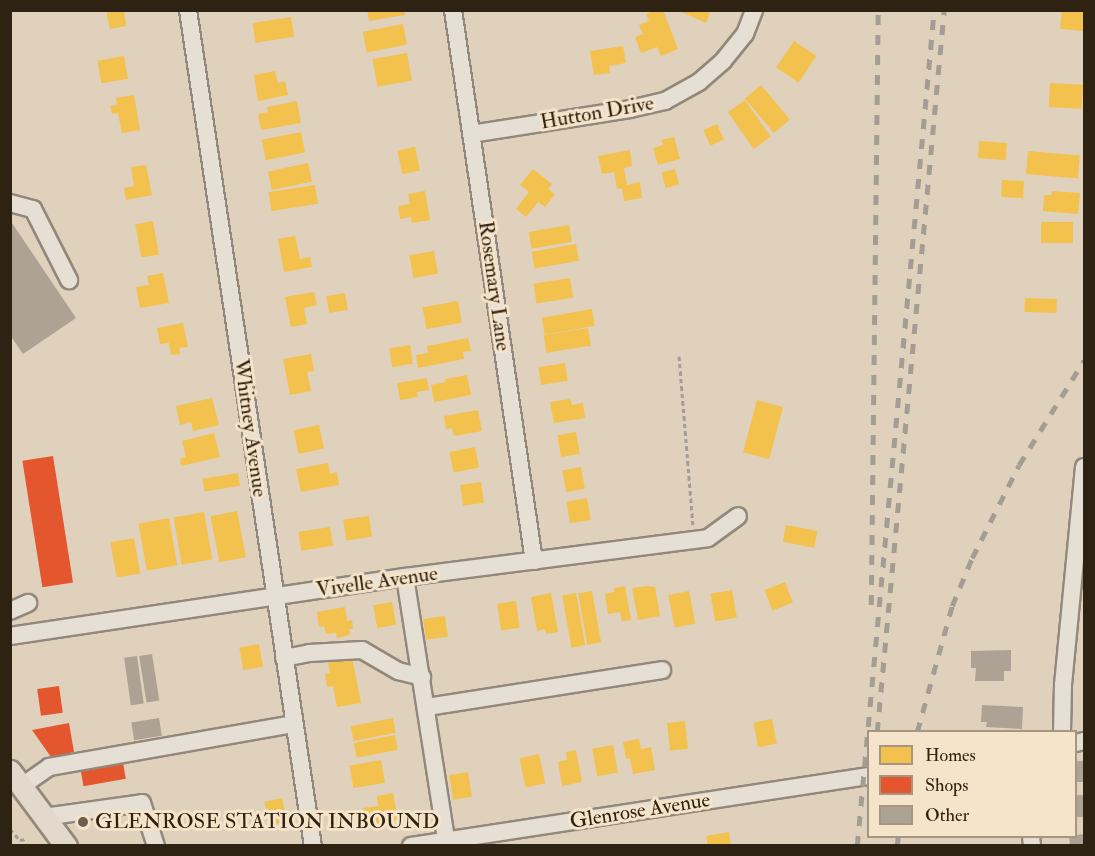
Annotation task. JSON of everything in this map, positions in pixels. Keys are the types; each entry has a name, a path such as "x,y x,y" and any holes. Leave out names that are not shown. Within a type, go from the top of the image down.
{"main road":[{"path":"16,779 66,846"}],"street":[{"name":"Whitney Avenue","path":"188,10 314,846"},
{"name":"Rosemary Lane","path":"453,10 534,561"},
{"name":"Hutton Drive","path":"471,134 630,109 665,101 699,82 723,61 746,34 754,10"},
{"path":"10,203 33,209 69,280"},
{"path":"1062,730 1063,686 1084,467"},
{"name":"Vivelle Avenue","path":"10,636 405,577 708,538 738,516"},
{"path":"405,577 446,840"},
{"path":"10,611 28,603"},
{"path":"284,658 327,651 362,650 398,671 422,677"},
{"path":"427,707 662,670"},
{"path":"16,779 49,767 294,724"},
{"name":"Glenrose Avenue","path":"411,846 446,840 487,840 867,776"},
{"path":"44,817 142,803 156,846"}],"path":[{"path":"679,356 694,540"},
{"path":"10,829 20,840 26,839"}],"building: Homes":[{"path":"106,10 124,10 126,26 110,29"},
{"path":"367,10 404,10 405,15 369,21"},
{"path":"655,10 663,10 678,49 661,56 657,47 641,53 635,37 643,34 639,25 649,21 646,14"},
{"path":"677,10 711,10 706,23"},
{"path":"1062,10 1084,10 1084,31 1060,29"},
{"path":"291,17 294,37 256,43 252,23"},
{"path":"403,24 407,45 367,52 363,32"},
{"path":"794,41 816,56 798,83 776,68"},
{"path":"623,46 626,63 609,66 610,73 594,75 590,51"},
{"path":"407,53 412,81 377,87 373,59"},
{"path":"124,56 128,79 101,83 97,61"},
{"path":"275,71 278,83 285,81 288,95 258,101 254,75"},
{"path":"1050,83 1083,85 1082,109 1049,107"},
{"path":"761,85 790,119 774,133 745,98"},
{"path":"134,95 140,130 122,133 118,113 112,114 110,106 117,105 116,98"},
{"path":"745,100 771,137 754,149 728,112"},
{"path":"297,101 301,123 261,130 258,114 268,112 267,107"},
{"path":"717,124 724,140 710,146 703,130"},
{"path":"301,132 305,153 266,160 262,140"},
{"path":"674,137 680,159 658,165 653,148 663,145 661,140"},
{"path":"979,141 1007,143 1006,160 978,158"},
{"path":"415,147 420,170 402,174 397,151"},
{"path":"630,150 632,166 624,168 627,185 640,182 642,198 624,201 622,188 617,189 614,172 602,174 598,156"},
{"path":"1028,151 1080,156 1078,178 1026,174"},
{"path":"308,163 312,182 272,190 268,172"},
{"path":"146,165 152,195 126,200 124,188 134,186 131,167"},
{"path":"533,169 552,184 548,189 555,194 545,207 538,202 526,217 516,209 529,192 520,185"},
{"path":"675,169 679,184 666,188 661,173"},
{"path":"1002,180 1024,181 1023,198 1001,197"},
{"path":"315,185 318,204 272,211 269,192"},
{"path":"425,191 430,220 412,223 411,217 400,219 398,206 410,204 408,194"},
{"path":"1052,191 1080,193 1078,214 1043,211 1044,195 1051,195"},
{"path":"153,221 159,254 141,258 135,224"},
{"path":"1041,222 1073,222 1073,243 1041,243"},
{"path":"569,225 572,242 532,249 529,232"},
{"path":"295,236 300,259 310,257 312,267 284,272 278,239"},
{"path":"576,244 579,261 535,269 532,252"},
{"path":"434,251 438,274 413,278 409,255"},
{"path":"163,273 169,303 140,308 136,287 149,285 147,276"},
{"path":"570,278 573,298 537,304 533,284"},
{"path":"314,292 317,305 304,308 307,324 291,327 285,297"},
{"path":"345,293 348,310 329,313 326,296"},
{"path":"1025,298 1057,299 1056,313 1025,312"},
{"path":"458,301 462,323 426,329 423,307"},
{"path":"592,309 595,326 545,335 542,318"},
{"path":"183,323 188,347 179,348 180,354 171,355 169,343 160,344 157,328"},
{"path":"588,328 591,346 546,353 544,335"},
{"path":"468,338 471,351 463,352 464,359 418,368 416,355 428,353 427,346"},
{"path":"410,345 413,364 392,367 389,348"},
{"path":"311,354 314,371 307,372 311,391 290,395 283,359"},
{"path":"565,363 568,381 541,385 538,367"},
{"path":"467,375 471,395 434,402 431,385 446,382 445,379"},
{"path":"427,378 429,390 417,392 418,397 400,400 397,383"},
{"path":"212,398 219,425 193,431 191,422 180,425 176,406"},
{"path":"570,399 572,405 583,403 585,418 554,423 550,402"},
{"path":"757,400 783,407 769,459 743,452"},
{"path":"478,410 482,431 454,436 452,428 446,429 444,416"},
{"path":"319,425 324,448 299,454 294,430"},
{"path":"576,432 580,454 561,457 557,435"},
{"path":"214,433 220,457 181,466 180,459 186,457 182,441"},
{"path":"475,447 479,468 453,473 449,452"},
{"path":"328,463 330,474 337,472 339,485 301,492 296,469"},
{"path":"581,467 585,489 566,492 562,470"},
{"path":"238,473 240,486 204,491 202,479"},
{"path":"481,482 484,503 463,506 460,485"},
{"path":"587,498 591,520 570,523 566,502"},
{"path":"237,511 246,557 219,562 210,516"},
{"path":"204,512 212,559 182,565 173,517"},
{"path":"369,516 372,537 346,540 343,520"},
{"path":"169,518 177,565 147,571 138,523"},
{"path":"786,525 817,531 814,548 783,542"},
{"path":"330,527 333,546 301,551 298,532"},
{"path":"134,538 140,573 117,578 110,542"},
{"path":"785,582 793,603 772,610 764,590"},
{"path":"625,586 631,620 622,621 620,612 608,614 605,594 614,592 614,588"},
{"path":"655,587 660,616 638,620 632,588"},
{"path":"732,590 737,618 715,621 710,594"},
{"path":"592,591 601,642 587,645 578,593"},
{"path":"689,591 695,623 675,627 668,595"},
{"path":"551,593 558,632 546,634 545,629 537,631 531,597"},
{"path":"576,593 585,645 571,648 562,595"},
{"path":"516,601 520,628 501,630 497,604"},
{"path":"392,602 396,625 377,628 373,605"},
{"path":"345,607 347,621 352,620 353,629 349,629 350,635 337,638 336,633 326,634 324,626 319,627 317,612"},
{"path":"445,616 448,637 426,640 423,619"},
{"path":"259,644 263,667 243,670 239,647"},
{"path":"351,652 361,703 337,707 333,686 327,687 325,674 330,673 327,657"},
{"path":"393,718 396,733 354,741 351,726"},
{"path":"772,719 777,744 758,747 753,723"},
{"path":"685,721 688,749 670,751 667,723"},
{"path":"395,735 398,750 357,758 354,743"},
{"path":"639,739 641,749 651,747 655,770 633,774 630,758 626,759 623,742"},
{"path":"613,745 618,773 597,776 592,749"},
{"path":"576,750 582,782 562,786 558,762 567,760 566,752"},
{"path":"539,754 545,783 526,788 519,758"},
{"path":"381,760 385,783 353,788 349,766"},
{"path":"468,772 472,797 453,800 449,775"},
{"path":"393,793 398,821 366,826 363,808 378,806 377,796"},
{"path":"282,798 287,821 269,825 264,802"},
{"path":"729,832 731,846 708,846 706,836"}],"building: Shops":[{"path":"53,456 73,582 42,587 22,461"},
{"path":"59,686 63,713 41,716 37,689"},
{"path":"69,723 74,752 51,757 32,730"},
{"path":"122,757 126,779 83,786 80,764"}],"building: Other":[{"path":"10,220 76,318 23,354 10,335"},
{"path":"1011,650 1011,671 1004,671 1004,681 975,681 976,668 971,668 971,651"},
{"path":"152,654 159,700 147,702 139,656"},
{"path":"137,656 144,704 131,705 124,658"},
{"path":"982,705 1023,707 1022,729 986,727 987,722 981,722"},
{"path":"159,718 162,736 134,740 131,722"},
{"path":"1077,761 1084,761 1084,782 1077,782"},
{"path":"1077,795 1084,795 1084,817 1077,817"},
{"path":"1084,834 1084,846 1070,846 1069,838 1077,838 1077,835"}],"railway":[{"path":"871,605 878,10"},
{"path":"868,730 934,10"},
{"path":"877,730 944,10"},
{"path":"918,730 952,606 972,558 1019,465 1084,360"},
{"path":"857,846 867,737"},
{"path":"897,846 898,838"}],"place":[{"name":"GLENROSE STATION INBOUND","path":"83,822"}]}
